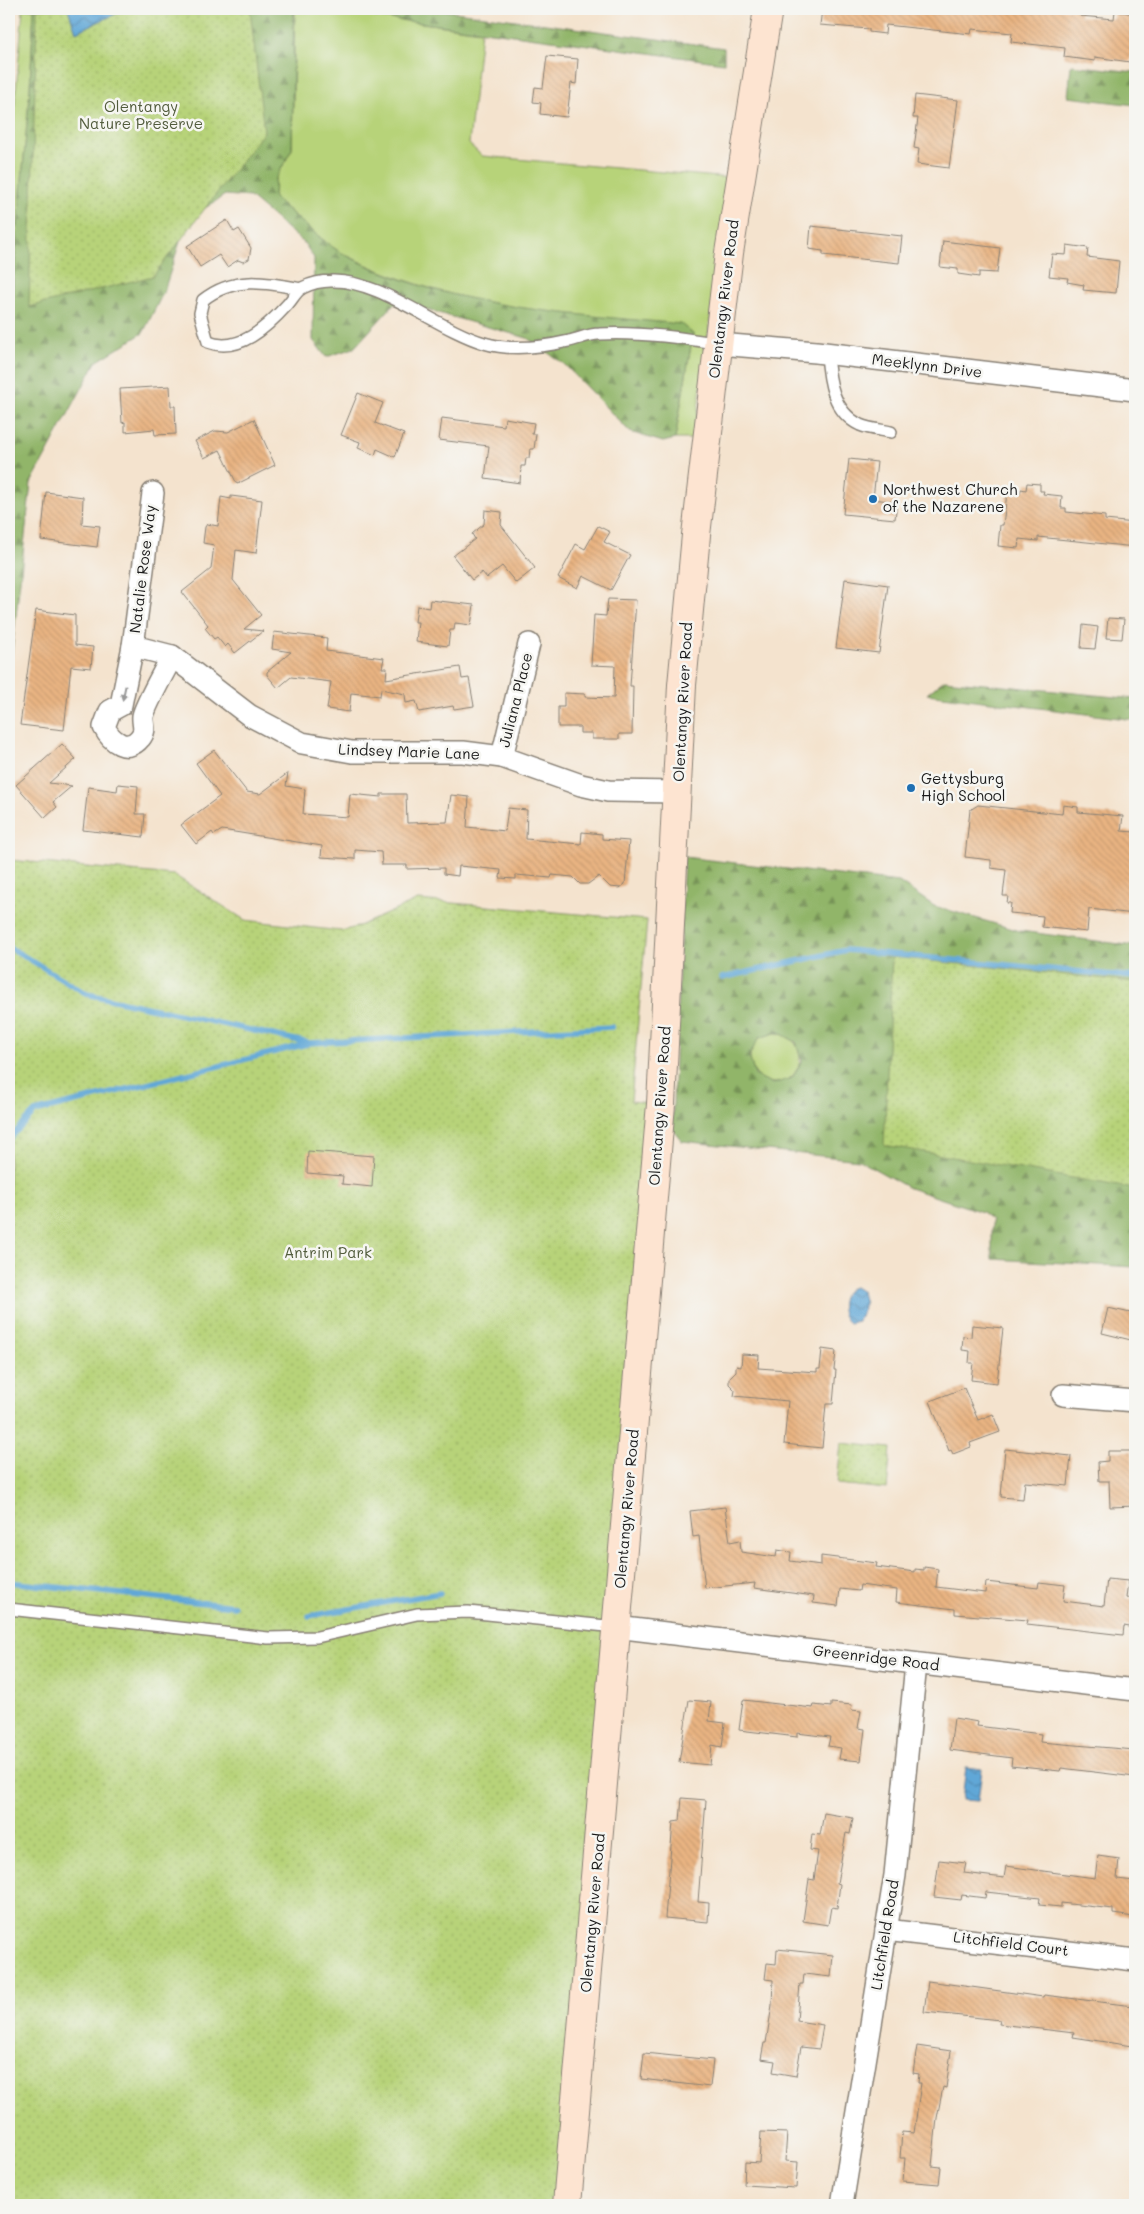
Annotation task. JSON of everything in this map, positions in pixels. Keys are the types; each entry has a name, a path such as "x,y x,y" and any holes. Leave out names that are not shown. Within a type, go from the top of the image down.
{"main road":[{"name":"Olentangy River Road","path":"567,2205 661,1104 682,685 696,535 729,253 768,9"}],"street":[{"name":"Meeklynn Drive","path":"719,344 827,354 1135,390"},
{"name":"Natalie Rose Way","path":"153,493 134,646 121,705 110,711 104,727 110,739 119,744 129,745 140,739 145,729 143,716 172,656"},
{"name":"Juliana Place","path":"502,757 529,644"},
{"name":"Lindsey Marie Lane","path":"134,646 172,656 249,715 302,743 352,752 463,752 502,757 581,785 608,791 678,792"},
{"path":"1063,1395 1135,1401"},
{"name":"Greenridge Road","path":"616,1627 1135,1690"},
{"name":"Litchfield Road","path":"842,2205 901,1824 916,1664"},
{"name":"Litchfield Court","path":"886,1930 1135,1960"}],"lane":[{"path":"301,289 267,282 246,282 215,290 203,300 200,313 208,342 219,346 233,345 246,340 287,306 301,289 317,282 354,282 385,295 445,328 499,347 535,346 569,341 596,334 679,337 719,344"},
{"path":"827,354 831,389 840,406 860,425 891,432"},
{"path":"9,1608 268,1638 317,1637 417,1614 468,1612 616,1627"}],"green space":[{"path":"23,9 34,9 30,89 9,328 9,173"},
{"path":"34,9 303,9 294,11 292,149 275,180 274,198 317,235 342,253 382,272 423,286 507,305 681,324 693,334 675,439 663,442 630,432 564,364 527,338 410,305 394,304 354,348 326,357 313,340 314,258 304,243 250,197 225,195 187,220 164,291 143,333 96,362 31,483 9,678 9,328 30,89"},
{"name":"Olentangy Nature Preserve","path":"37,9 250,9 264,132 153,276 29,307"},
{"path":"318,9 481,31 469,144 482,156 729,178 694,439 675,439 693,334 559,316 469,299 426,287 383,272 342,253 317,235 274,198 275,180 292,149 295,11"},
{"path":"318,9 433,9 724,48 724,63"},
{"path":"1071,65 1135,72 1135,105 1068,97"},
{"path":"944,680 1135,699 1135,720 927,694"},
{"path":"684,857 899,882 934,906 1020,931 1135,946 1135,1267 992,1259 992,1220 982,1212 909,1188 859,1160 682,1141 672,1128","holes":["778,1032 796,1042 802,1061 792,1078 773,1084 755,1075 749,1056 759,1038"]},
{"name":"Antrim Park","path":"9,860 174,875 245,920 341,931 357,927 418,900 647,920 631,1101 661,1104 567,2205 9,2205"},
{"path":"892,957 1135,982 1135,1189 884,1145"},
{"path":"775,1033 785,1035 793,1040 798,1048 800,1058 798,1068 793,1076 785,1081 775,1083 765,1081 757,1076 752,1068 750,1058 752,1048 757,1040 765,1035"},
{"path":"841,1443 891,1448 887,1489 837,1484"}],"water":[{"path":"68,9 127,9 76,32"},
{"path":"854,1287 862,1292 865,1304 858,1321 849,1323 843,1314 842,1303 845,1293"},
{"path":"966,1767 982,1769 978,1801 962,1800"}],"building":[{"path":"822,9 1081,9 1080,16 1114,19 1115,11 1135,14 1135,20 1130,62 1095,57 1095,61 1064,57 1065,48 1011,42 1012,33 972,29 971,34 886,25 885,34 869,32 869,29 820,25"},
{"path":"547,56 578,59 576,84 571,83 567,117 540,114 541,103 533,102 535,87 543,88"},
{"path":"915,95 958,100 949,168 917,164 919,149 914,148 918,118 913,118"},
{"path":"227,220 234,232 239,229 251,248 249,259 243,262 238,260 227,267 219,255 200,267 187,246"},
{"path":"811,226 902,236 899,263 823,255 823,251 809,249"},
{"path":"943,241 1000,248 997,273 979,272 979,277 958,274 958,269 940,267"},
{"path":"1067,245 1088,248 1087,257 1119,261 1116,293 1083,290 1084,285 1067,282 1068,278 1049,276 1052,254 1066,255"},
{"path":"170,386 171,406 175,406 176,434 155,435 154,429 125,432 125,422 122,423 120,389"},
{"path":"358,393 383,403 375,423 404,434 395,457 377,449 375,455 358,448 360,442 341,435"},
{"path":"442,418 504,426 505,418 534,423 532,434 536,434 534,449 530,449 529,458 526,458 525,466 521,466 520,483 485,478 489,446 439,440"},
{"path":"254,419 275,465 237,484 220,450 204,458 195,441 215,431 228,432"},
{"name":"Northwest Church of the Nazarene","path":"849,459 877,462 873,499 897,502 895,519 843,514"},
{"path":"1027,483 1040,484 1040,491 1044,491 1043,494 1062,496 1061,508 1066,508 1066,512 1105,516 1105,520 1135,523 1135,547 1038,537 1038,541 1019,539 1018,548 998,546 1000,525 1003,525 1007,493 1020,494 1021,489 1026,490"},
{"path":"46,492 83,497 82,524 100,526 97,547 41,540"},
{"path":"231,496 262,500 256,553 236,550 233,580 261,615 244,629 263,631 235,653 228,644 225,647 217,637 214,639 205,628 208,625 182,592 211,569 214,545 203,543 205,527 207,524 218,526 221,497 231,499"},
{"path":"485,510 502,512 501,525 535,568 516,583 502,566 487,578 482,572 472,580 453,556 475,539 472,534 484,524"},
{"path":"598,526 610,532 604,542 630,555 611,590 583,576 577,588 558,578 576,544 585,549"},
{"path":"845,579 888,585 879,653 836,648"},
{"path":"608,599 636,600 630,686 633,686 632,734 619,734 619,739 592,739 592,733 580,733 580,727 558,727 558,707 564,707 564,693 585,694 585,697 614,698 615,666 591,665 594,615 606,616"},
{"path":"430,600 474,605 471,625 455,623 454,630 450,630 448,646 416,642 418,622 415,622 417,606 429,608"},
{"path":"36,610 75,615 75,645 93,647 91,668 71,666 64,730 20,725"},
{"path":"1108,618 1124,619 1122,639 1106,638"},
{"path":"1083,625 1098,627 1095,649 1081,648"},
{"path":"274,632 327,638 326,651 384,658 382,668 387,668 386,679 460,667 462,679 469,678 474,706 454,709 453,706 419,712 416,701 406,703 405,694 381,689 380,696 351,693 349,712 327,709 331,682 291,677 278,688 267,675 267,672 291,652 272,649"},
{"path":"62,744 76,759 49,783 72,786 53,802 57,807 45,818 16,785"},
{"path":"214,750 247,792 260,794 288,773 286,786 305,789 303,814 348,817 350,794 381,797 381,794 406,794 407,823 447,822 451,795 469,797 467,827 505,831 508,808 527,810 526,839 581,844 582,832 602,834 602,839 629,841 625,884 620,888 610,887 599,876 588,884 580,884 573,877 552,875 551,878 516,875 516,879 500,878 501,870 459,866 458,876 444,874 444,868 407,869 407,865 382,865 381,852 355,850 355,859 321,857 322,846 222,830 214,835 212,832 196,844 181,825 220,796 196,763"},
{"path":"118,784 138,786 136,814 145,814 143,837 83,830 88,787 117,791"},
{"name":"Gettysburg High School","path":"978,805 1062,814 1063,805 1078,807 1078,812 1123,816 1121,831 1135,832 1135,914 1089,909 1087,932 1042,927 1043,916 1010,913 1011,903 1007,903 1008,896 1003,896 1006,870 991,868 991,860 965,857 970,810"},
{"path":"308,1151 374,1156 372,1187 342,1184 343,1176 307,1173"},
{"path":"1108,1308 1135,1314 1135,1341 1102,1333"},
{"path":"972,1325 1003,1328 997,1383 971,1380 973,1363 969,1363 970,1351 962,1350 963,1336 971,1337"},
{"path":"822,1349 836,1351 834,1370 836,1370 833,1404 826,1404 822,1448 784,1444 788,1401 734,1396 735,1390 729,1384 729,1378 736,1371 736,1366 741,1367 742,1354 759,1355 758,1368 817,1372 817,1369 820,1369"},
{"path":"964,1388 978,1420 993,1414 1000,1432 970,1443 971,1447 953,1454 951,1450 949,1451 930,1401"},
{"path":"1005,1449 1071,1456 1068,1486 1025,1482 1023,1499 1001,1497"},
{"path":"1108,1451 1132,1451 1133,1468 1135,1468 1135,1506 1110,1507 1109,1481 1099,1481 1098,1462 1108,1461"},
{"path":"725,1507 730,1542 740,1540 741,1552 776,1557 777,1550 791,1552 790,1561 821,1565 821,1556 877,1563 876,1567 915,1572 915,1569 924,1570 924,1567 938,1569 936,1587 985,1593 986,1582 1038,1588 1039,1582 1065,1585 1063,1601 1104,1606 1107,1579 1128,1581 1126,1598 1135,1599 1135,1628 1124,1626 1123,1635 1027,1624 1028,1620 955,1614 955,1609 896,1602 897,1590 860,1585 859,1591 840,1589 838,1606 813,1603 814,1596 754,1588 755,1583 705,1588 699,1536 693,1537 690,1511"},
{"path":"689,1700 711,1702 709,1721 725,1723 722,1747 712,1745 710,1765 679,1762"},
{"path":"743,1700 813,1708 814,1705 831,1707 831,1703 852,1705 851,1710 861,1711 858,1728 865,1729 861,1761 839,1759 841,1748 828,1746 830,1737 797,1733 797,1737 739,1730"},
{"path":"954,1718 978,1722 977,1726 1041,1734 1040,1742 1135,1750 1135,1777 1061,1768 1060,1771 1011,1766 1012,1758 950,1750"},
{"path":"682,1798 706,1800 698,1902 709,1903 708,1922 665,1918 673,1822 680,1821"},
{"path":"824,1813 853,1818 850,1834 846,1833 837,1883 840,1884 837,1908 831,1907 828,1925 803,1921 809,1879 814,1880 818,1851 810,1850 812,1834 820,1835"},
{"path":"1098,1856 1119,1859 1117,1879 1135,1881 1134,1917 1113,1914 1113,1909 1061,1903 1061,1907 1039,1905 1040,1898 986,1892 985,1898 962,1895 961,1900 934,1897 939,1860 966,1863 964,1873 1004,1878 1006,1866 1095,1878"},
{"path":"777,1949 833,1955 831,1977 804,1974 803,1984 800,1984 797,2021 823,2025 819,2049 801,2047 796,2076 773,2072 775,2061 761,2059 764,2043 766,2043 772,2005 773,1980 765,1979 767,1963 776,1964"},
{"path":"928,1981 1043,1997 1044,1995 1133,2006 1132,2012 1135,2013 1135,2019 1132,2046 1073,2037 1074,2033 999,2024 1000,2020 924,2012"},
{"path":"917,2046 951,2051 946,2088 943,2087 937,2118 932,2166 941,2167 939,2184 903,2181 905,2158 900,2158 902,2132 914,2133 921,2083 918,2083 919,2074 913,2073"},
{"path":"644,2053 713,2060 710,2087 641,2079"},
{"path":"761,2132 787,2133 785,2161 798,2162 796,2188 744,2185 745,2162 759,2163"}],"waterway":[{"path":"9,947 87,994 309,1043 612,1027"},
{"path":"722,978 846,950 1135,977"},
{"path":"9,1139 35,1112 307,1044"},
{"path":"9,1582 234,1606"},
{"path":"309,1616 440,1593"}],"place":[{"name":"Northwest Church of the Nazarene","path":"873,499"},
{"name":"Gettysburg High School","path":"911,788"}]}
